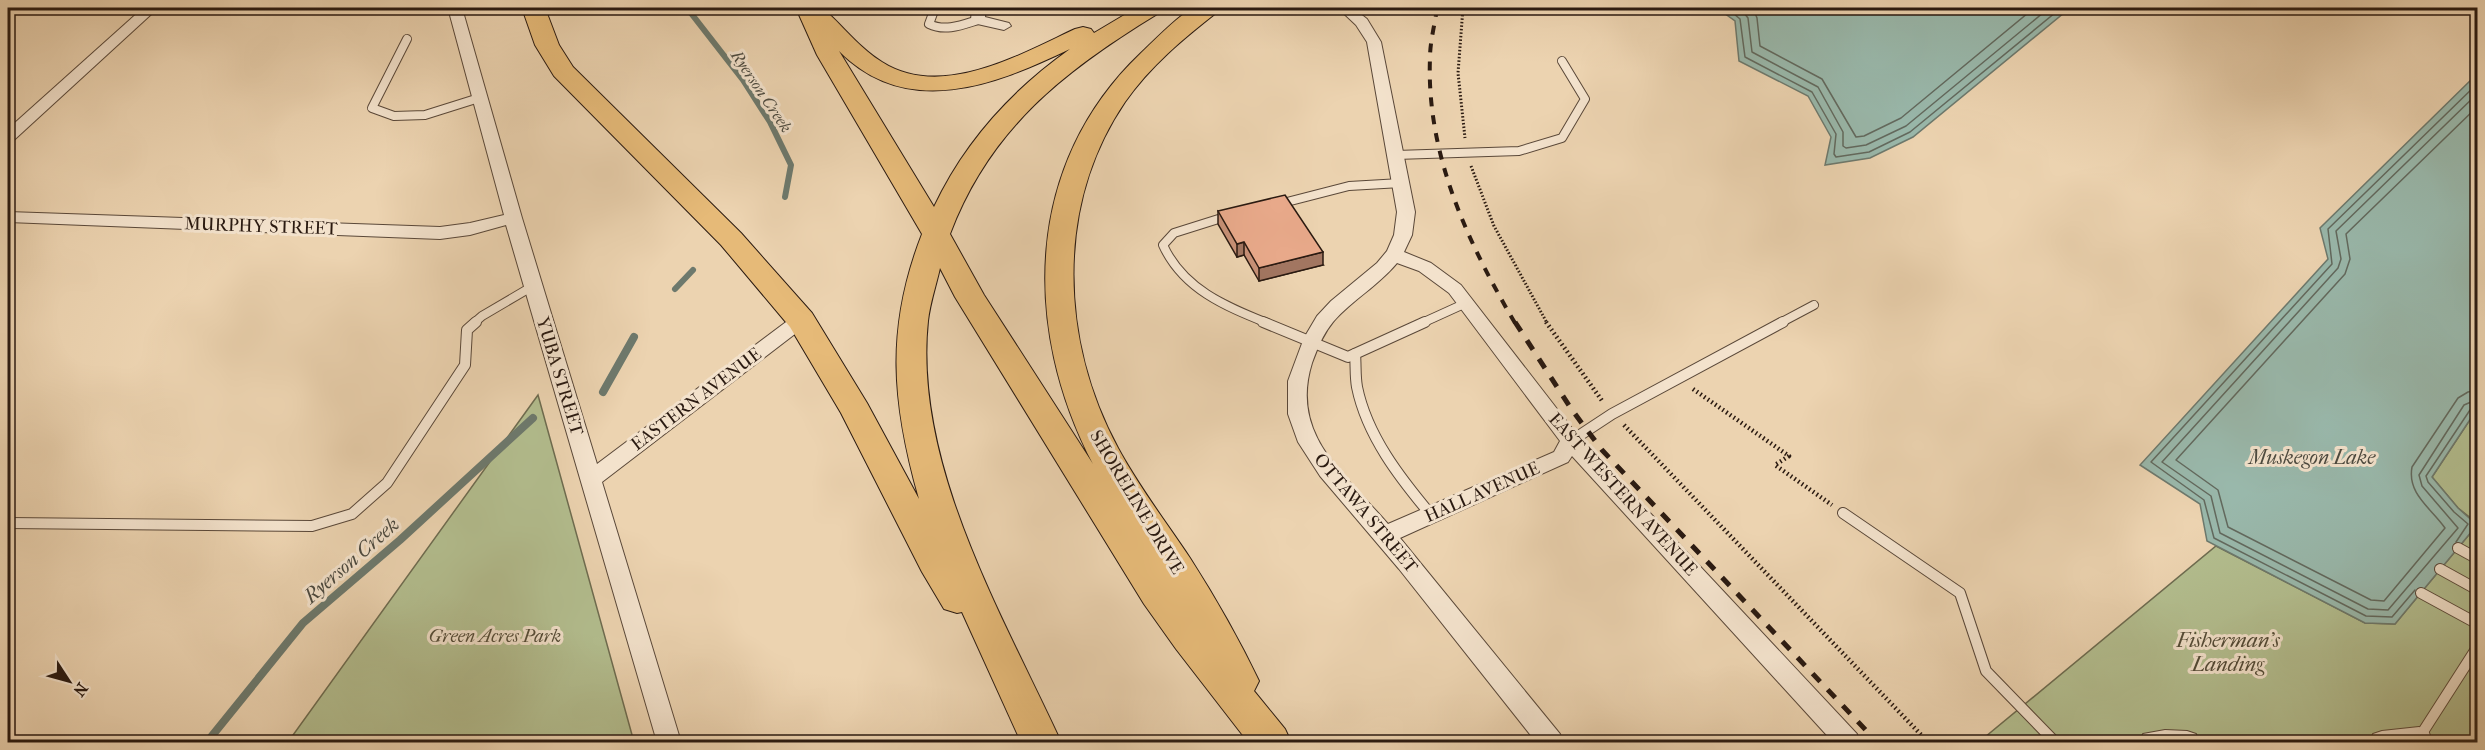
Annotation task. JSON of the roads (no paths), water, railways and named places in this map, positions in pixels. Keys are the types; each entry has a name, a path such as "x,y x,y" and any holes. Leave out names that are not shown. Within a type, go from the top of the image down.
{"highway":[{"path":"534,8 547,45 563,70 731,239 801,320 856,411 934,562 1014,690"},
{"path":"808,8 879,71 892,77 927,83 970,79 1009,67 1138,8"},
{"path":"808,8 829,55 935,232 970,297 1157,593 1189,638 1272,742"},
{"path":"1041,742 1014,690 945,528 918,430 912,377 912,326 935,232 949,200 997,129 1022,101 1077,55 1151,8"},
{"name":"SHORELINE DRIVE","path":"1208,8 1158,47 1136,71 1111,103 1082,153 1067,195 1061,232 1058,268 1060,307 1064,342 1073,385 1092,429 1124,487 1208,620 1272,742"}],"street":[{"path":"8,137 151,8"},
{"name":"YUBA STREET","path":"455,8 513,218 669,742"},
{"name":"OTTAWA STREET","path":"1345,8 1362,22 1374,42 1401,183 1407,227 1404,240 1394,255 1383,268 1329,314 1311,343 1298,380 1296,405 1301,425 1308,444 1320,460 1385,535 1551,742"},
{"path":"978,14 1004,26"},
{"name":"MURPHY STREET","path":"8,217 440,233 470,229 513,218"},
{"name":"EAST WESTERN AVENUE","path":"1394,255 1425,267 1455,289 1571,441 1848,742"},
{"name":"EASTERN AVENUE","path":"591,479 801,320"},
{"name":"HALL AVENUE","path":"1385,535 1561,457 1571,441"},
{"path":"2382,742 2419,738"},
{"path":"2152,742 2187,742"}],"lane":[{"path":"935,8 929,24 932,26 950,28 978,14"},
{"path":"407,39 372,108 394,116 425,115 479,98"},
{"path":"1396,155 1519,151 1562,138 1585,99 1563,61"},
{"path":"1265,207 1349,186 1401,183"},
{"path":"1241,213 1174,233 1163,245 1167,254 1190,284 1220,304 1311,343 1348,357 1466,303"},
{"path":"8,524 312,526 352,514 387,483 465,365 467,330 482,316 533,286"},
{"path":"1571,441 1612,414 1814,305"},
{"path":"1355,354 1357,386 1378,440 1409,489 1431,515"},
{"path":"1843,513 1960,593 1986,671 2055,742"},
{"path":"2458,548 2478,559"},
{"path":"2440,569 2478,590"},
{"path":"2421,593 2478,624"},
{"path":"2419,738 2478,646"}],"water":[{"path":"1717,8 2070,8 1913,137 1870,158 1825,165 1831,137 1808,96 1739,61 1735,21"},
{"name":"Muskegon Lake","path":"2477,74 2477,409 2432,477 2458,508 2477,525 2395,624 2365,623 2207,541 2200,504 2140,465 2328,259 2320,228"}],"waterway":[{"name":"Ryerson Creek","path":"687,8 743,80 770,122 791,165 785,197"},
{"name":"Ryerson Creek","path":"675,289 693,270"},
{"name":"Ryerson Creek","path":"603,392 634,337"},
{"name":"Ryerson Creek","path":"207,742 303,623 400,540 533,418"}],"railway":[{"path":"1437,8 1430,52 1431,94 1435,129 1443,163 1466,229 1515,323"},
{"path":"1515,322 1572,410 1602,450 1877,742"}],"park label":[{"name":"Green Acres Park","path":"495,636"},
{"name":"Fisherman's Landing","path":"2228,652"}]}
